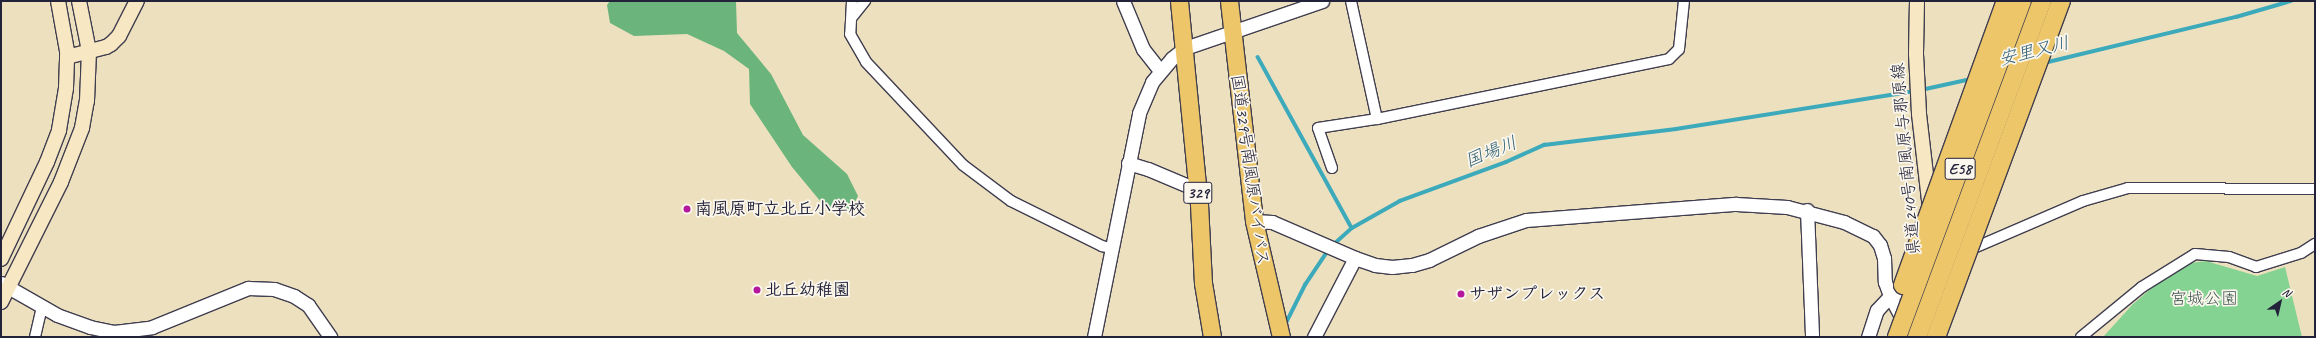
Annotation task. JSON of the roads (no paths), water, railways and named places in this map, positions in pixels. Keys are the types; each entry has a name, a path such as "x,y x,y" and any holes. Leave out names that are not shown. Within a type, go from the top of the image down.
{"highway":[{"name":"329","path":"1179,1 1185,48 1198,190 1203,283 1212,337"},
{"name":"国道329号南風原バイパス","path":"1229,1 1231,31 1254,221 1281,337"},
{"path":"1884,337 2006,1"},
{"name":"E58","path":"1897,337 2022,1"},
{"name":"E58","path":"1917,337 2042,1"},
{"path":"1938,337 2061,1"}],"main road":[{"path":"1,259 47,162 58,130 66,88 66,57 58,1"},
{"path":"1,302 5,286 75,150 86,105 89,51 79,1"},
{"path":"66,57 106,48 119,36 137,1"},
{"name":"県道240号南風原与那原線","path":"1917,1 1917,82 1919,114 1933,233 1934,311 1938,337"}],"street":[{"path":"852,1 850,34 866,62 963,165 1012,200 1102,246 1111,248"},
{"path":"852,18 865,1"},
{"path":"1123,1 1143,48 1160,71"},
{"path":"1094,337 1128,164 1143,100 1160,71 1185,48 1322,1"},
{"path":"1351,1 1377,119"},
{"path":"1332,168 1318,128 1377,119 1669,59 1679,49 1684,1"},
{"path":"1128,164 1148,168 1198,190"},
{"path":"1868,337 1877,310 1890,296 1933,272 1961,254 2069,207 2128,188 2315,189"},
{"path":"1254,221 1272,222 1350,256 1375,265 1392,267 1412,266 1504,226 1548,217 1736,204 1770,205 1807,210 1864,230 1873,236 1880,245 1884,258 1885,282 1890,296 1912,337"},
{"path":"1807,210 1812,337"},
{"path":"2081,337 2142,287 2195,254 2229,257 2256,267 2301,253 2315,244"},
{"path":"1314,337 1350,256"},
{"path":"5,286 42,307 90,327 114,332 134,331 152,327 248,288 260,288 284,292 302,300 319,318 330,337"},
{"path":"34,337 42,307"}],"waterway":[{"name":"安里又川","path":"2044,63 2236,17 2291,1"},
{"path":"1258,57 1352,228"},
{"name":"安里又川","path":"1921,90 1971,79"},
{"name":"国場川","path":"1333,245 1352,228 1400,201 1506,162 1544,145 1676,129 1915,91"},
{"name":"国場川","path":"1285,325 1305,285 1329,249"}],"place":[{"name":"南風原町立北丘小学校","path":"687,209"},
{"name":"北丘幼稚園","path":"757,290"},
{"name":"サザンプレックス","path":"1461,294"}],"park label":[{"name":"宮城公園","path":"2204,299"}]}
